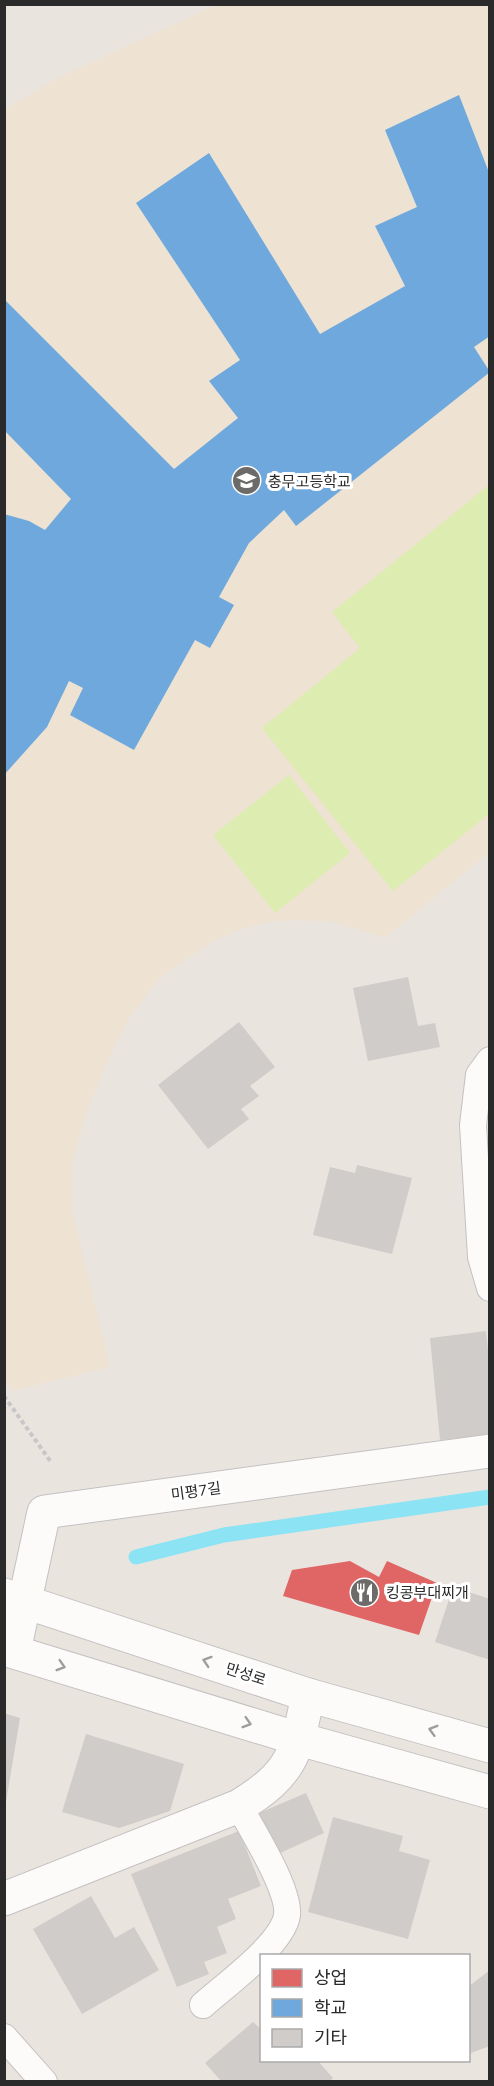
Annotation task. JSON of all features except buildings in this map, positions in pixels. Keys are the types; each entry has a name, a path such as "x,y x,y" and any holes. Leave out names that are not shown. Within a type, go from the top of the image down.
{"street":[{"name":"미평7길","path":"9,1650 16,1598 45,1512 489,1451"},
{"name":"만성로","path":"16,1598 308,1695 489,1746"},
{"path":"9,1650 299,1739 489,1792"},
{"path":"4,1899 239,1806 259,1794 285,1770 299,1739 308,1695"}],"lane":[{"path":"489,1060 478,1075 473,1125 481,1257 489,1288"},
{"path":"202,2005 274,1940 287,1917 283,1892 239,1806"},
{"path":"4,2037 44,2082"}],"path":[{"path":"4,1396 51,1462"}],"shaded area":[{"name":"충무고등학교","path":"216,5 489,5 489,853 385,938 333,922 301,920 268,922 239,930 210,943 161,977 131,1015 109,1058 89,1106 73,1158 73,1214 110,1367 12,1391 4,1379 4,110 57,78"}],"green space":[{"path":"489,485 489,814 393,891 262,728 360,648 332,612"},
{"path":"289,775 350,853 275,913 213,835"}],"waterway":[{"path":"136,1557 224,1535 490,1497"}],"place":[{"name":"충무고등학교","path":"247,481"},
{"name":"킹콩부대찌개","path":"365,1592"}]}
